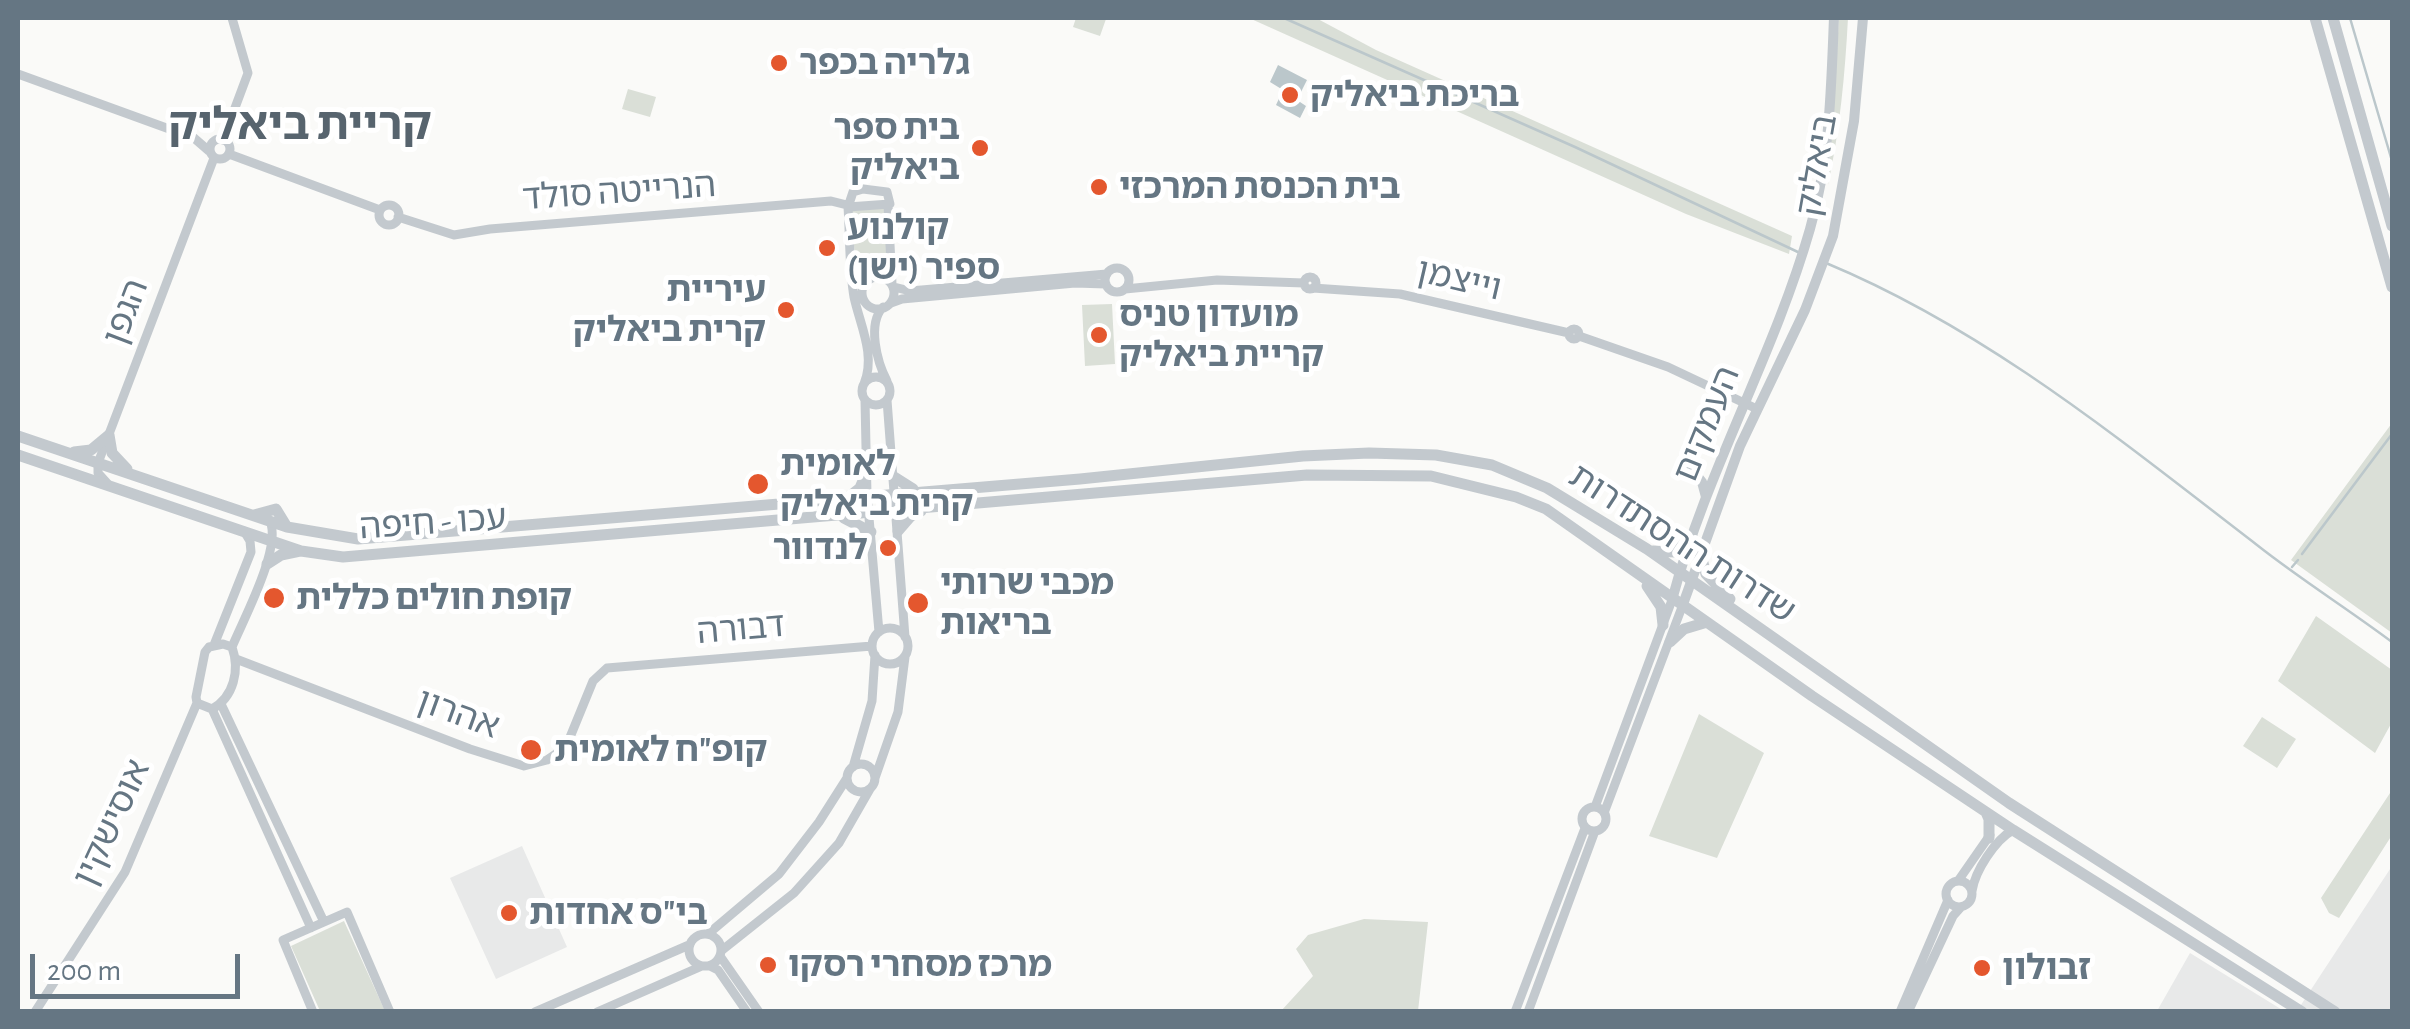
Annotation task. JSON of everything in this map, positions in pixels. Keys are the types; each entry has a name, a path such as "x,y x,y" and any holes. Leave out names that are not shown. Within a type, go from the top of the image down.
{"highway":[{"path":"2315,18 2392,287"},
{"path":"2333,18 2392,226"},
{"path":"68,453 90,450 109,434"},
{"path":"109,434 112,453 130,472"},
{"name":"עכו - חיפה","path":"18,436 287,527 358,539 896,493"},
{"name":"שדרות ההסתדרות","path":"896,493 1369,452 1436,454 1492,465 1522,476 1647,548 2024,814 2338,1012"},
{"name":"עכו - חיפה","path":"18,455 301,551 344,558 897,511"},
{"path":"846,498 860,488 869,467"},
{"name":"שדרות ההסתדרות","path":"897,511 1307,475 1431,476 1516,497 1546,509 1705,624 2012,830 2302,1012"},
{"path":"894,477 922,491"},
{"path":"252,515 276,508 287,527"},
{"path":"898,531 911,516 926,508"},
{"path":"840,516 870,532"},
{"path":"1647,548 1670,554 1692,538"},
{"path":"267,564 282,555 301,551"},
{"path":"1700,552 1706,574 1750,620"},
{"path":"1638,575 1660,608 1663,625"},
{"path":"1670,642 1686,628 1705,624"},
{"path":"1986,812 1990,819 1988,838"}],"main road":[{"name":"ביאליק","path":"1787,296 1810,232 1827,149 1834,18"},
{"name":"ביאליק","path":"1802,318 1832,236 1854,121 1863,18"},
{"name":"העמקים","path":"1686,576 1692,538 1706,499 1787,296"},
{"name":"העמקים","path":"1686,576 1700,552 1757,409 1802,318"},
{"path":"1691,468 1702,482 1706,499"},
{"path":"1677,603 1686,576"}],"street":[{"name":"הגפן","path":"98,463 215,147 248,73 232,18"},
{"path":"18,74 215,147"},
{"name":"הנרייטה סולד","path":"215,147 224,158 229,154 380,210 384,223 392,224 398,218 458,236 490,229 831,201 847,206"},
{"path":"597,1012 706,966 794,892 839,843 875,778 898,712 908,646 888,384 880,365 875,323 876,314 887,305 893,285 887,192 863,189 852,192 847,206 854,297 868,349"},
{"path":"847,206 888,205"},
{"path":"535,1012 689,945 698,935 708,934 779,874 820,822 853,766 872,701 874,650 880,632 867,496 864,384 868,349 862,296 852,260"},
{"name":"וייצמן","path":"1106,279 1119,268 1151,284"},
{"path":"1106,279 1113,292 1125,290 1129,276"},
{"path":"872,279 882,279 910,291 1106,279 902,299 871,308 862,296 865,283 872,279"},
{"name":"וייצמן","path":"1125,290 1151,284 1217,280 1310,283 1400,294 1574,335 1668,368 1757,409"},
{"path":"864,384 876,377 888,384"},
{"path":"865,400 878,405 887,400"},
{"path":"98,463 98,473 107,483"},
{"path":"217,707 235,677 232,648 267,564 274,530 270,521"},
{"path":"232,648 214,644 252,552 244,531"},
{"path":"1515,1012 1590,830 1604,824 1600,810 1663,625 1677,603"},
{"path":"1600,810 1670,642 1677,603"},
{"path":"880,632 890,628 906,636"},
{"name":"אוסישקין","path":"35,1012 125,872 197,703 196,689 205,652 214,644"},
{"path":"874,650 889,664 905,657"},
{"name":"דבורה","path":"615,666 874,650"},
{"name":"אהרון","path":"236,659 490,757 524,766 557,755 570,738 593,680 615,666"},
{"path":"197,703 217,707"},
{"path":"217,707 324,922"},
{"path":"217,707 311,928"},
{"path":"853,766 865,765 875,778"},
{"path":"847,778 853,790 870,789"},
{"path":"1590,830 1582,819 1584,813 1600,810"},
{"path":"1904,1012 1948,900 1948,886 1968,871 2000,822 2024,814"},
{"path":"1528,1012 1590,830"},
{"path":"1904,1012 1953,916 1971,900 1976,878 2000,840 2012,830"},
{"path":"1958,880 1968,884 1972,891"},
{"path":"1948,900 1961,907"},
{"path":"313,1012 283,940 347,912 390,1012"},
{"path":"708,934 719,942 721,953 759,1012"},
{"path":"689,945 689,956 718,970 747,1012"}],"shaded area":[{"path":"1076,18 1106,19 1100,36 1073,27"},
{"path":"1249,18 1316,18 1376,50 1792,236 1789,254 1686,214"},
{"path":"1839,18 1848,18 1847,39 1828,185"},
{"name":"בריכת ביאליק","path":"1278,65 1307,80 1297,100 1306,106 1300,118 1276,105 1283,90 1270,82"},
{"path":"628,89 656,97 650,117 622,109"},
{"path":"885,208 888,275 861,280 856,269 851,210"},
{"name":"מועדון טניס קריית ביאליק","path":"1112,304 1115,364 1085,366 1082,305"},
{"path":"2392,423 2392,633 2291,560"},
{"path":"2316,616 2392,670 2392,722 2375,753 2278,681"},
{"path":"1699,714 1764,753 1717,858 1649,836"},
{"path":"2262,717 2296,739 2277,768 2243,746"},
{"path":"2392,790 2392,835 2339,918 2329,913 2321,898"},
{"name":"בי\"ס אחדות","path":"522,846 567,947 496,979 450,878"},
{"path":"2392,866 2392,1011 2297,1011"},
{"path":"1364,919 1428,922 1418,1011 1281,1011 1313,976 1296,949 1308,935"},
{"path":"344,921 385,1011 320,1011 291,946"},
{"path":"2190,953 2284,1011 2157,1011"}],"waterway":[{"path":"1284,18 1575,147 1800,253"},
{"path":"2350,18 2392,161"},
{"path":"1826,263 1885,290 1997,354 2392,642"},
{"path":"2302,554 2392,434"},
{"path":"2292,567 2298,560"}],"place":[{"name":"גלריה בכפר","path":"779,63"},
{"name":"בריכת ביאליק","path":"1290,95"},
{"name":"בית ספר ביאליק","path":"980,148"},
{"name":"בית הכנסת המרכזי","path":"1099,187"},
{"name":"קולנוע ספיר (ישן)","path":"827,248"},
{"name":"עיריית קרית ביאליק","path":"786,310"},
{"name":"מועדון טניס קריית ביאליק","path":"1099,335"},
{"name":"לאומית קרית ביאליק","path":"758,484"},
{"name":"לנדוור","path":"888,548"},
{"name":"קופת חולים כללית","path":"274,598"},
{"name":"מכבי שרותי בריאות","path":"918,603"},
{"name":"קופ\"ח לאומית","path":"531,750"},
{"name":"בי\"ס אחדות","path":"509,913"},
{"name":"מרכז מסחרי רסקו","path":"768,965"},
{"name":"זבולון","path":"1982,968"}],"district":[{"name":"קריית ביאליק","path":"300,125"}]}
